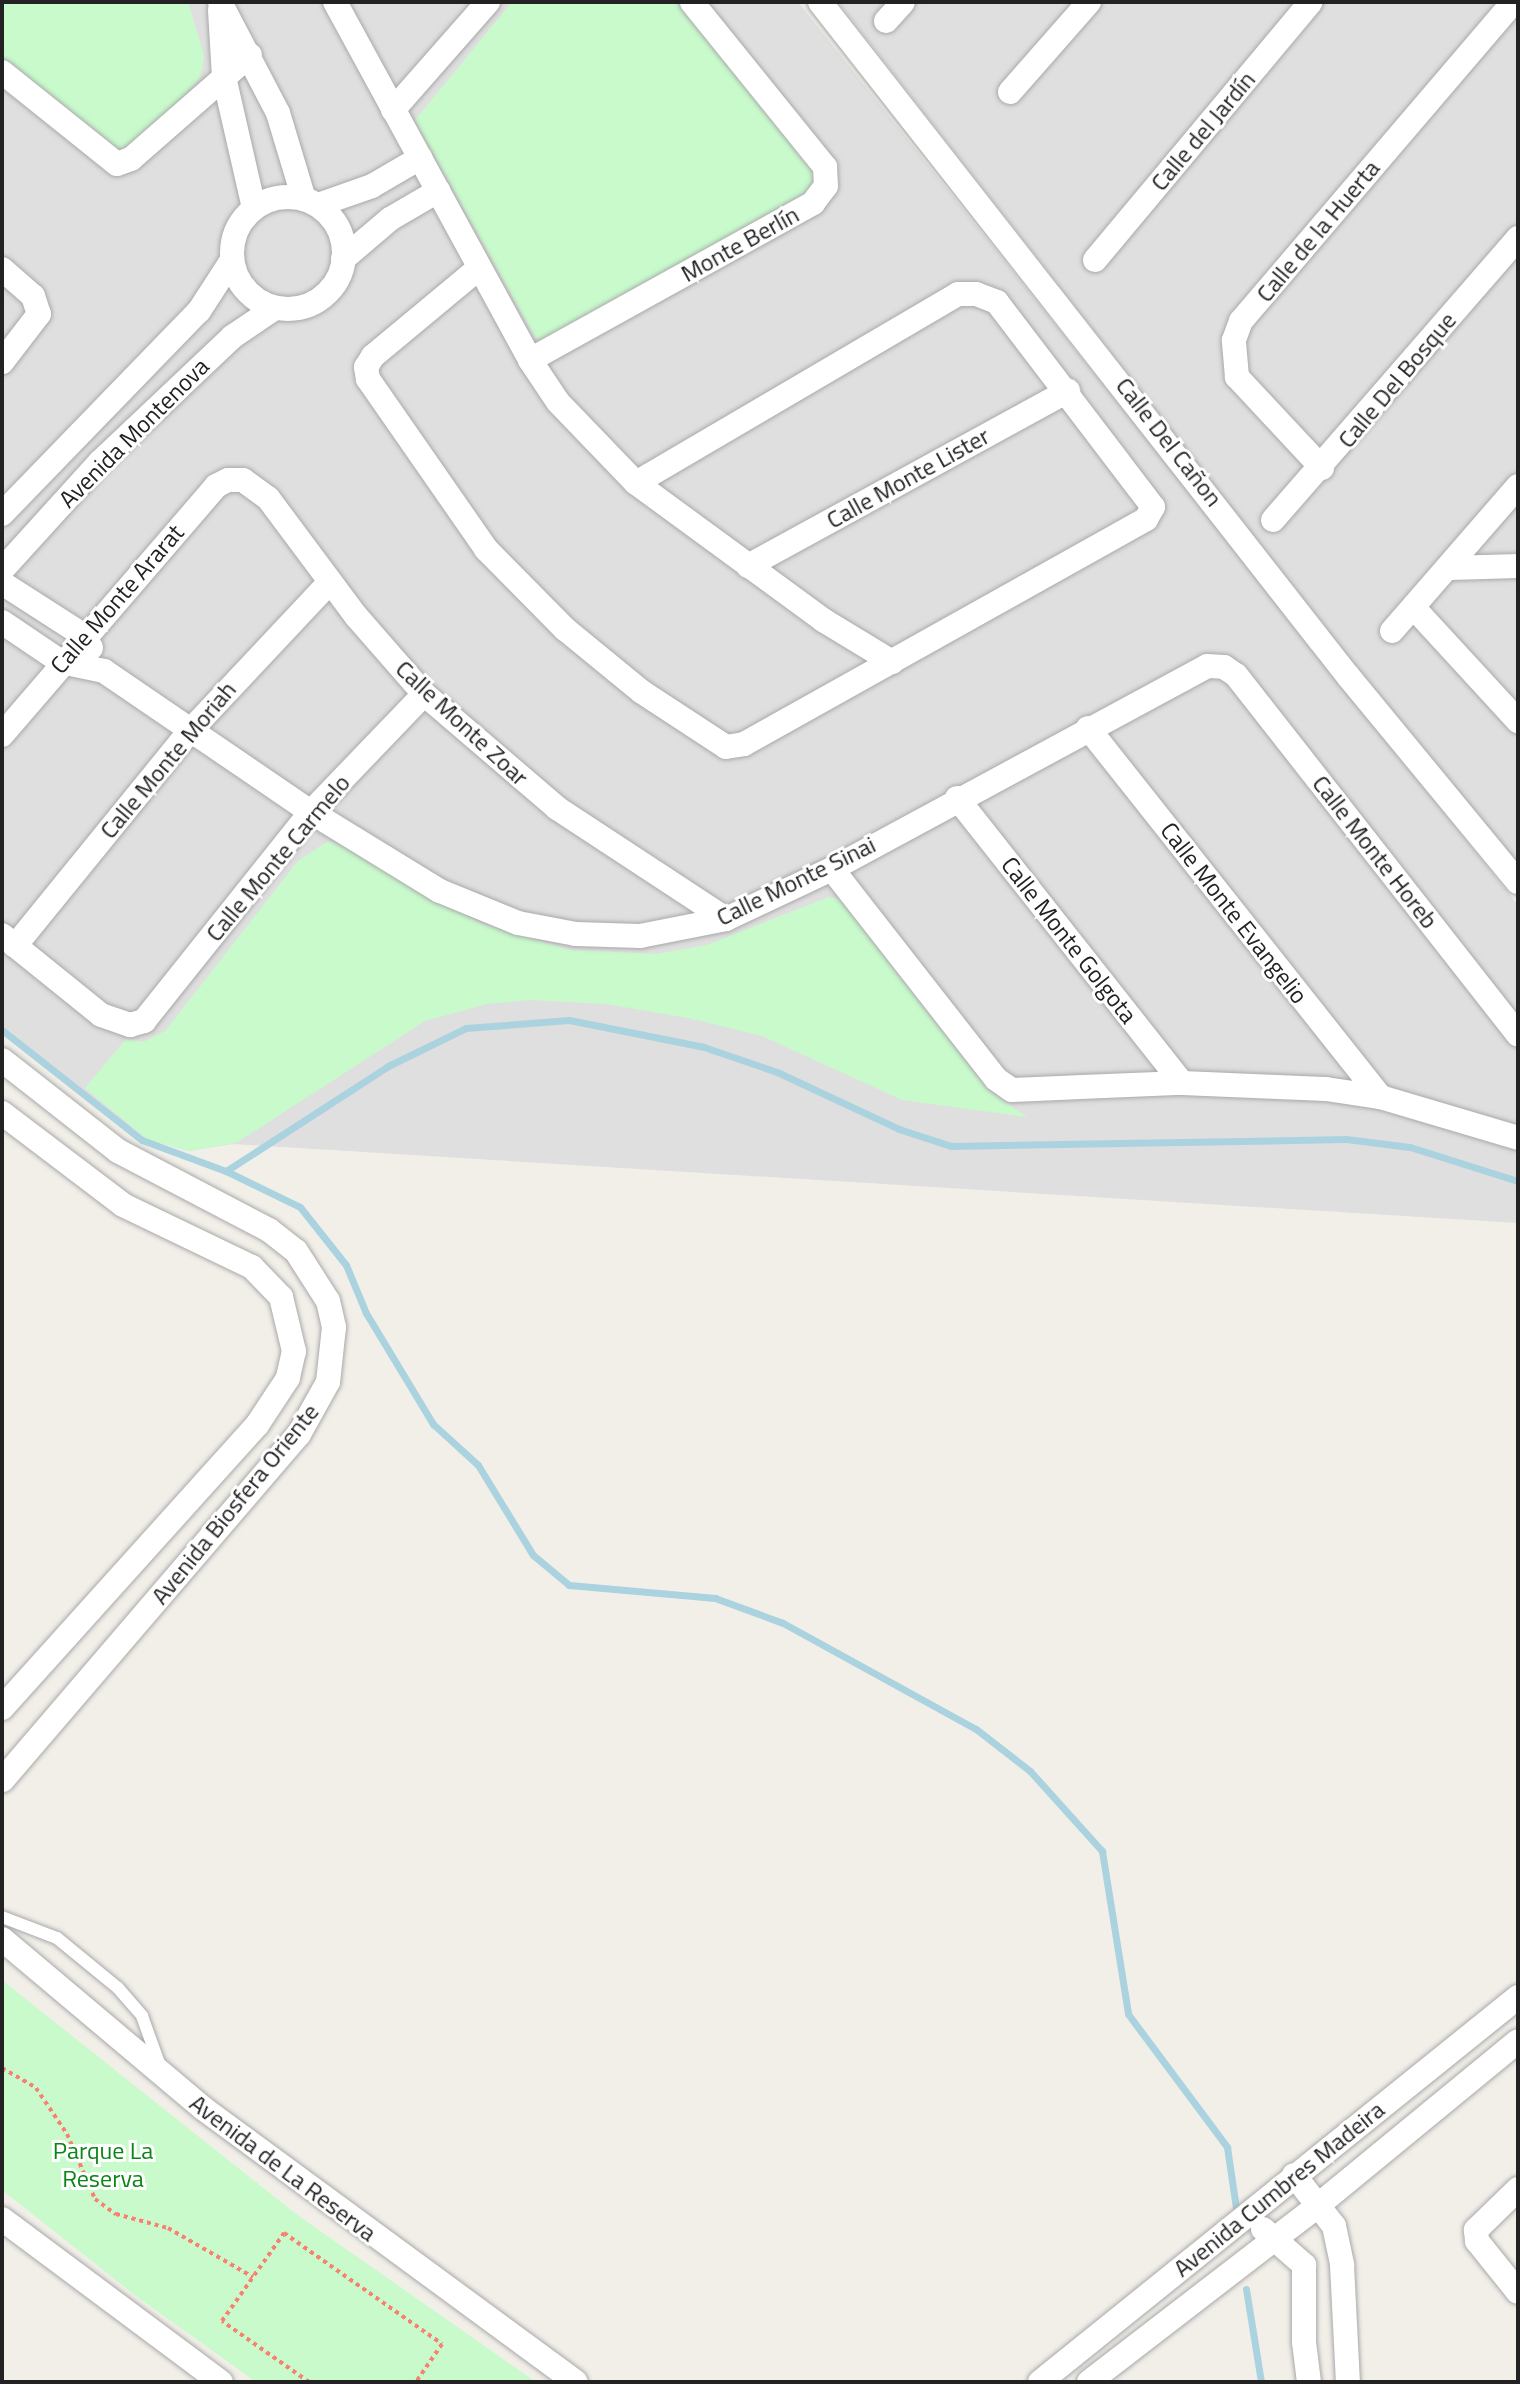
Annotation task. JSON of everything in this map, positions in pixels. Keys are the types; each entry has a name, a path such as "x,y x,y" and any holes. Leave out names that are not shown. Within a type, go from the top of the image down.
{"street":[{"path":"335,2 530,360 558,402 636,483 748,566 892,662"},
{"path":"393,110 488,2"},
{"name":"Monte Berlín","path":"530,360 813,203 826,186 825,167 692,2"},
{"name":"Calle Del Cañon","path":"820,2 1348,676 1518,882"},
{"path":"886,21 903,2"},
{"path":"1010,92 1089,2"},
{"name":"Calle del Jardín","path":"1095,260 1311,2"},
{"name":"Calle de la Huerta","path":"1322,468 1237,377 1233,361 1237,330 1513,2"},
{"path":"220,3 278,113 311,202 339,229 343,259 340,274 320,299 306,306 275,308 246,290 232,260 237,231 254,208 287,196 311,202 372,186 420,158"},
{"path":"220,3 224,77 254,208"},
{"path":"2,72 117,164 131,159 250,55"},
{"path":"343,259 390,219 438,191"},
{"name":"Calle Del Bosque","path":"1273,520 1322,468 1518,238"},
{"name":"Avenida Montenova","path":"2,514 199,311 232,260"},
{"path":"479,268 373,356 366,367 368,379 486,549 565,629 642,692 726,747 744,744 892,662 1146,519 1153,507 1068,391 997,302 976,294 958,294 636,483"},
{"path":"2,269 37,302 37,321 2,362"},
{"name":"Avenida Montenova","path":"2,570 100,462 232,337 275,308"},
{"name":"Calle Monte Lister","path":"748,566 1068,391"},
{"name":"Calle Monte Ararat","path":"2,735 83,635 216,486 228,480 243,480"},
{"name":"Calle Monte Zoar","path":"243,480 268,498 330,582 424,694 557,808 726,919"},
{"path":"1392,631 1450,568 1518,486"},
{"path":"1450,568 1518,566"},
{"name":"Calle Monte Moriah","path":"9,940 190,731 330,582"},
{"path":"2,583 83,635 104,671"},
{"path":"1414,608 1518,721"},
{"path":"2,622 61,662 104,671"},
{"name":"Calle Monte Sinai","path":"104,671 311,812 440,891 518,923 576,934 640,936 726,919 832,869 957,798 1207,666 1231,670"},
{"name":"Calle Monte Horeb","path":"1231,670 1518,1035"},
{"name":"Calle Monte Carmelo","path":"9,940 101,1015 137,1024 152,1013 311,812 424,694"},
{"name":"Calle Monte Evangelio","path":"1088,728 1380,1097"},
{"name":"Calle Monte Golgota","path":"957,798 1182,1083"},
{"path":"832,869 996,1079 1012,1090 1182,1083 1266,1085 1380,1097 1518,1138"},
{"name":"Avenida Biosfera Oriente","path":"2,1060 118,1151 269,1230 296,1251 328,1301 334,1327 328,1382 299,1434 2,1780"},
{"name":"Avenida Biosfera Oriente","path":"2,1113 123,1205 252,1267 281,1297 294,1351 288,1378 257,1425 2,1708"},
{"name":"Avenida de La Reserva","path":"2,1939 163,2076 434,2282 576,2382"},
{"name":"Avenida Cumbres Madeira","path":"1040,2382 1518,1997"},
{"name":"Avenida Cumbres Madeira","path":"1089,2382 1316,2207 1518,2041"},
{"path":"1294,2175 1316,2207 1334,2226 1342,2265 1348,2382"},
{"path":"1518,2189 1476,2230 1477,2241 1518,2292"},
{"path":"1248,2213 1304,2265 1309,2382"},
{"path":"2,2219 221,2382"},
{"path":"1306,2319 1343,2321"}],"lane":[{"path":"2,1917 57,1938 118,1988 142,2016 163,2076"}],"path":[{"path":"2,2068 36,2088 67,2134 95,2199 116,2214 168,2228 253,2277"},
{"path":"309,2382 222,2321 284,2233 442,2344 416,2382"}],"shaded area":[{"path":"2,2 798,2 1518,905 1518,1223 233,1144 189,1151 147,1139 2,1032"},
{"path":"838,2 1518,2 1518,875"}],"green space":[{"path":"2,2 188,2 204,55 201,76 135,150 110,152 2,60"},
{"path":"512,2 680,2 815,171 809,191 544,341 535,337 415,120"},
{"path":"328,841 347,847 481,924 571,950 656,954 707,945 829,897 840,899 988,1090 1027,1117 902,1100 762,1036 688,1018 606,1004 530,1000 487,1004 425,1021 236,1143 189,1151 147,1139 85,1088 126,1039 143,1042 165,1031 298,861"},
{"name":"Parque La Reserva","path":"2,1980 296,2214 536,2382 256,2382 136,2296 2,2190"}],"waterway":[{"path":"226,1171 388,1066 466,1028 569,1020 704,1047 777,1072 899,1129 951,1146 1346,1139 1410,1147 1518,1181"},
{"path":"2,1030 142,1140 226,1171 300,1207 346,1265 366,1313 433,1424 478,1465 533,1555 569,1585 715,1598 783,1623 976,1729 1030,1771 1102,1851 1128,2014 1227,2147 1236,2208"},
{"path":"1246,2289 1261,2382"}]}
